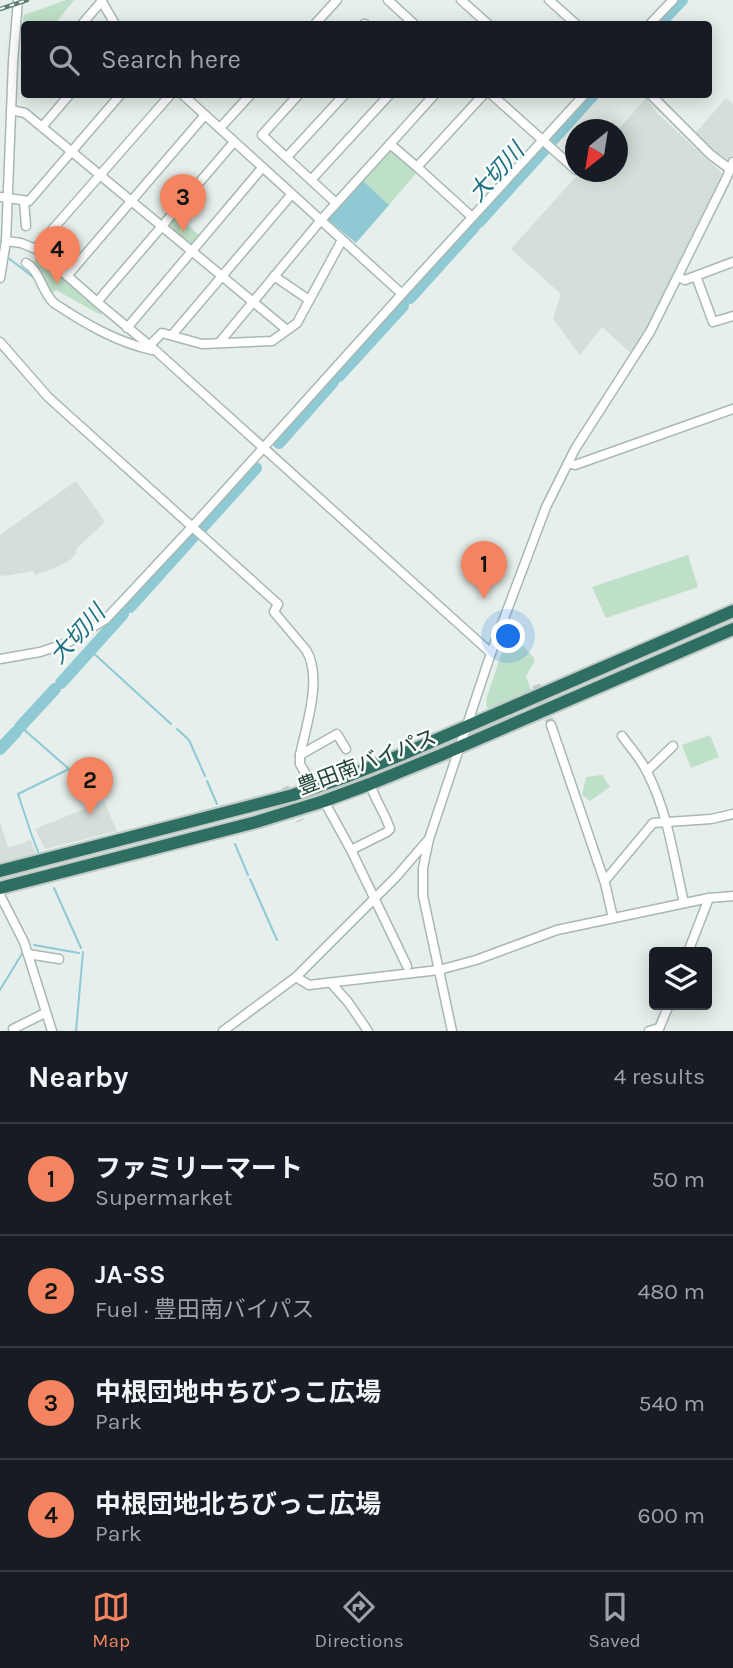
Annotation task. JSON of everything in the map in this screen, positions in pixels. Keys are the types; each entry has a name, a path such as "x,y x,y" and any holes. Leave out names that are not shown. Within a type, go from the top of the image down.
{"highway":[{"name":"豊田南バイパス","path":"0,871 251,806 348,776 733,611"},
{"path":"686,632 733,617"},
{"path":"670,656 695,640 733,623"},
{"name":"豊田南バイパス","path":"0,888 256,822 370,785 457,750 733,629"},
{"path":"469,723 474,728 480,728 537,704 578,696"},
{"path":"348,776 387,770 441,747 457,750"},
{"path":"0,879 49,867 89,865"}],"street":[{"path":"0,278 6,241 4,197 18,0"},
{"path":"318,21 337,0"},
{"path":"388,0 411,21"},
{"path":"397,8 405,0"},
{"path":"461,0 485,21"},
{"path":"549,0 573,21"},
{"path":"653,21 673,0"},
{"path":"84,21 101,1 113,21"},
{"path":"0,91 11,92"},
{"path":"42,127 65,98"},
{"path":"4,197 29,201 118,98"},
{"path":"38,250 38,246 168,98"},
{"path":"186,98 402,294"},
{"path":"220,128 247,98"},
{"path":"295,98 262,135 336,203"},
{"path":"287,157 341,98"},
{"path":"312,180 386,98"},
{"path":"219,343 321,220 431,98"},
{"path":"417,167 480,98"},
{"path":"496,98 565,160"},
{"path":"0,659 30,654 67,643 106,619 581,98"},
{"path":"452,1031 422,885 429,839 457,750 545,507 568,463 650,332 729,182 731,165 711,155 654,98"},
{"path":"11,110 25,113 287,330"},
{"path":"67,276 205,115"},
{"path":"97,302 234,142"},
{"path":"390,144 472,217"},
{"path":"127,328 262,168"},
{"path":"172,335 291,194"},
{"path":"24,201 26,226"},
{"path":"152,348 162,333 202,344 272,341 297,323 342,240"},
{"path":"6,241 21,243 38,250 152,348 491,653"},
{"path":"678,277 685,280 733,262"},
{"path":"26,263 33,267 48,297 54,303 107,334 136,346 152,348"},
{"path":"274,276 309,300"},
{"path":"696,276 713,322 733,316"},
{"path":"0,342 48,397 278,604 274,612 310,656 313,666 313,692 300,764 314,788"},
{"path":"568,463 575,465 733,409"},
{"path":"551,725 604,880 612,918"},
{"path":"300,755 337,734 345,749"},
{"path":"622,736 647,771 665,821 684,903"},
{"path":"647,771 673,746"},
{"path":"351,850 390,829 370,785"},
{"path":"324,801 351,850 407,966"},
{"path":"604,880 653,823 710,819 733,814"},
{"path":"223,1031 296,977 374,900 429,839"},
{"path":"0,895 20,933 51,1031"},
{"path":"296,977 309,985 439,970 476,960 557,930 709,898 733,896"},
{"path":"690,947 709,898"},
{"path":"27,954 59,958"},
{"path":"331,983 368,1031"},
{"path":"649,1031 659,1030 667,1010"},
{"path":"13,1029 45,1013"}],"shaded area":[{"path":"646,98 657,113 721,172 722,178 647,331 632,354 602,327 580,355 553,319 561,294 511,249 571,182 628,182 628,119"},
{"path":"726,98 733,104 733,154 728,164 694,135"},
{"path":"76,481 105,522 75,550 77,553 69,561 35,575 33,571 0,575 0,535"},
{"path":"104,801 117,831 45,849 35,829"},
{"path":"0,822 8,847 30,839 37,855 0,865"}],"green space":[{"path":"66,0 74,0 57,21 23,21 24,15"},
{"path":"389,150 417,172 389,205 362,180"},
{"path":"175,214 200,236 192,246 167,227"},
{"path":"39,257 103,314 56,290 49,297 33,263"},
{"path":"688,555 698,587 606,618 592,587"},
{"path":"511,633 534,658 526,676 531,690 490,710 486,706 487,696"},
{"path":"710,735 719,757 691,768 682,745"},
{"path":"602,775 610,787 590,801 582,795 586,777"}],"water":[{"path":"362,180 389,205 356,243 328,220 329,215"}],"waterway":[{"name":"大切川","path":"662,21 682,0"},
{"name":"大切川","path":"549,144 590,98"},
{"name":"大切川","path":"479,222 544,150"},
{"name":"大切川","path":"410,298 474,227"},
{"path":"7,257 33,277"},
{"name":"大切川","path":"339,376 403,306"},
{"name":"大切川","path":"279,443 333,382"},
{"name":"大切川","path":"200,530 256,468"},
{"name":"大切川","path":"130,607 193,537"},
{"name":"大切川","path":"61,683 123,614"},
{"path":"90,650 171,724"},
{"name":"大切川","path":"20,727 55,689"},
{"path":"21,727 69,769 18,794 39,854"},
{"path":"177,729 189,740 205,776"},
{"name":"大切川","path":"0,749 16,732"},
{"path":"207,781 217,804"},
{"path":"235,844 248,875"},
{"path":"250,879 277,940"},
{"path":"54,888 81,948"},
{"path":"34,945 79,953"},
{"path":"0,990 23,952"},
{"path":"76,1031 83,952"}],"tunnel":[{"path":"536,685 551,725"},
{"path":"285,787 300,821"}],"railway":[{"path":"0,9 27,0"}],"place":[{"name":"中根団地中ちびっこ広場","path":"183,232"},
{"name":"中根団地北ちびっこ広場","path":"57,284"},
{"name":"ファミリーマート","path":"484,599"},
{"name":"JA-SS","path":"90,815"}]}
